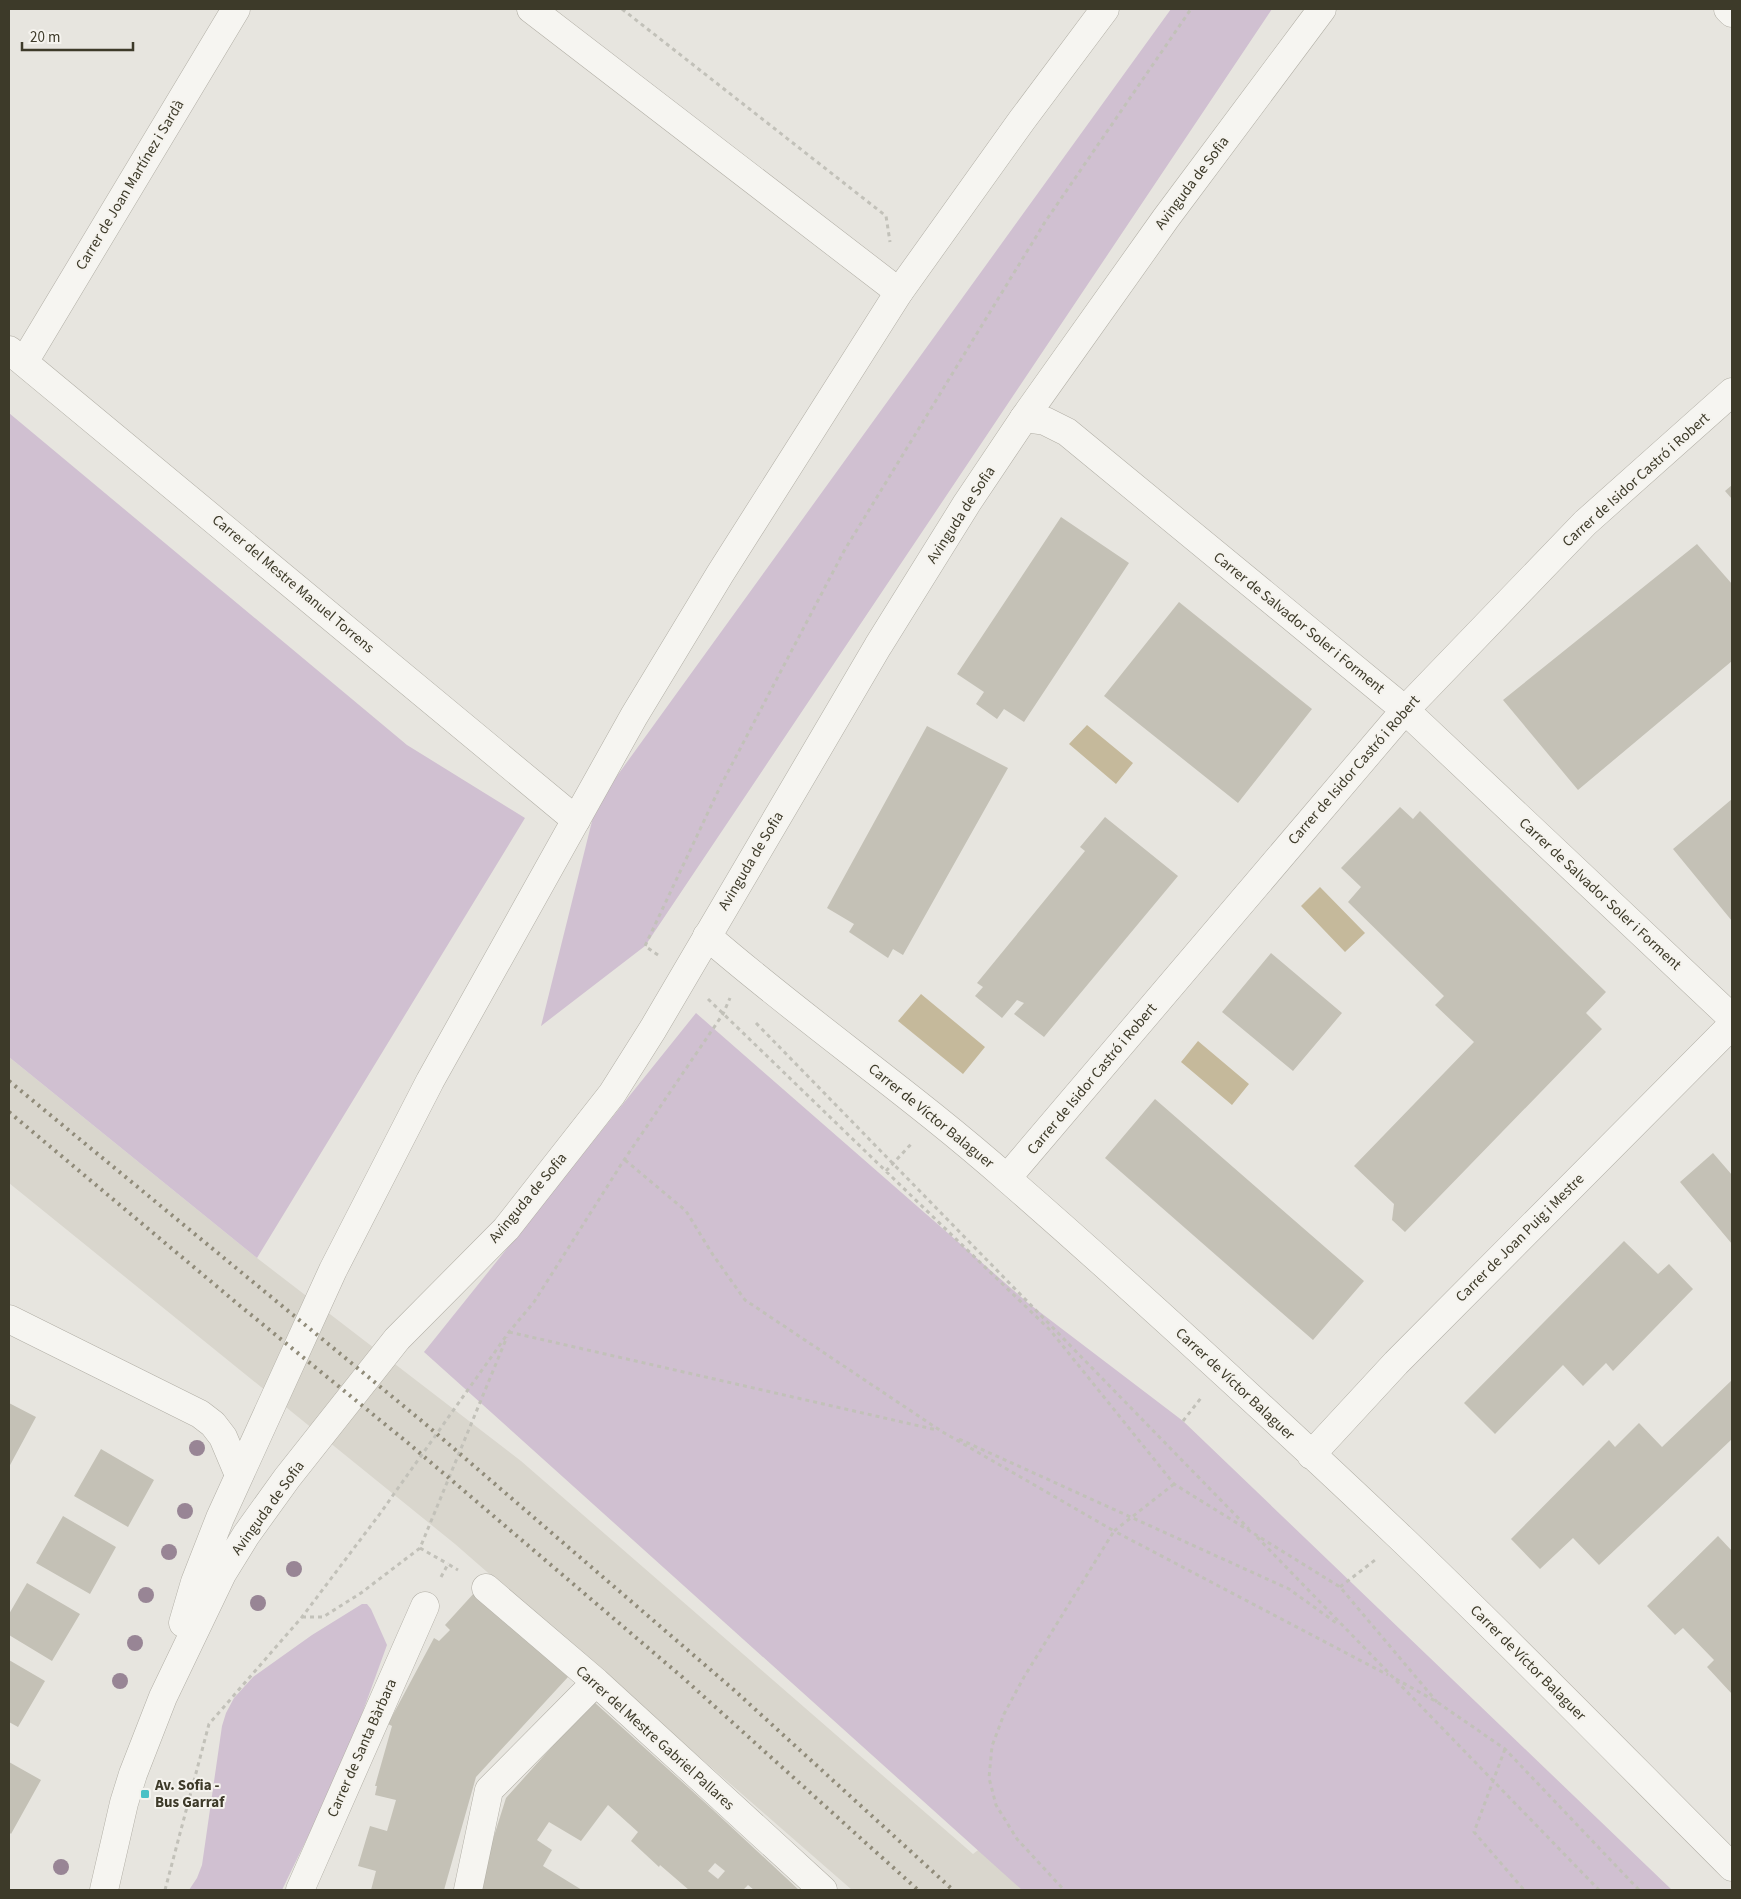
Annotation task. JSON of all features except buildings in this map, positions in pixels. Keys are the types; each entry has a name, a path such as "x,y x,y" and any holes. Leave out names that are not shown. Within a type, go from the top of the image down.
{"street":[{"name":"Carrer de Joan Martínez i Sardà","path":"16,356 236,9"},
{"path":"531,9 899,292"},
{"name":"Avinguda de Sofia","path":"163,1697 195,1582 220,1518 333,1270 412,1116 634,716 720,574 899,292 1022,120 1105,9"},
{"name":"Avinguda de Sofia","path":"104,1890 124,1803 133,1774 163,1697 222,1574 246,1535 287,1478 397,1339 506,1229 612,1094 653,1029 878,646 967,504 1024,418 1166,218 1322,9"},
{"path":"1728,9 1732,13"},
{"name":"Carrer del Mestre Manuel Torrens","path":"16,356 576,820"},
{"name":"Carrer de Isidor Castró i Robert","path":"1007,1178 1405,710 1585,523 1732,392"},
{"name":"Carrer de Salvador Soler i Forment","path":"1024,418 1045,421 1067,432 1405,710 1732,1018"},
{"name":"Carrer de Víctor Balaguer","path":"707,936 1007,1178 1224,1372 1401,1538 1732,1867"},
{"name":"Carrer de Joan Puig i Mestre","path":"1311,1455 1396,1363 1732,1025"},
{"path":"9,1319 200,1414 213,1424 223,1437 239,1475"},
{"name":"Carrer del Mestre Gabriel Pallares","path":"486,1588 596,1682 823,1890"},
{"name":"Carrer de Santa Bàrbara","path":"300,1890 425,1606"},
{"path":"468,1890 489,1790 596,1682"}],"path":[{"path":"622,9 886,216 899,292"},
{"path":"664,959 645,946 720,787 844,551 1045,222 1191,9"},
{"path":"164,1890 209,1724 302,1617 380,1515 509,1332 534,1302 624,1160 723,1014 1050,1330 1174,1484 1340,1587 1437,1702"},
{"path":"756,1023 1599,1890"},
{"path":"886,1171 935,1118"},
{"path":"624,1160 686,1211 713,1255 745,1300 941,1431 1114,1530 1341,1648 1437,1702 1506,1749 1639,1890"},
{"path":"509,1332 941,1431 1289,1589 1346,1629"},
{"path":"302,1617 323,1617 361,1593 420,1548 509,1332"},
{"path":"1064,1890 1017,1839 996,1805 989,1778 992,1746 1004,1714 1020,1684 1114,1530 1174,1484"},
{"path":"1340,1587 1401,1538"},
{"path":"420,1548 486,1588"},
{"path":"425,1606 448,1564"},
{"path":"1506,1749 1474,1832 1524,1890"}],"shaded area":[{"path":"1171,9 1272,9 645,946 541,1026 596,805"},
{"path":"9,413 407,745 525,818 257,1258 9,1057"},
{"path":"1087,725 1133,763 1116,784 1069,744"},
{"path":"1320,887 1365,933 1345,952 1301,906"},
{"path":"921,994 985,1047 963,1074 898,1021"},
{"path":"696,1013 1028,1303 1183,1421 1672,1890 1022,1890 424,1352"},
{"path":"1198,1041 1249,1084 1232,1105 1181,1062"},
{"path":"9,1057 257,1258 521,1461 973,1854 1018,1819 1084,1890 852,1890 455,1544 9,1183"},
{"path":"362,1604 367,1604 371,1609 387,1645 346,1758 282,1890 189,1890 197,1878 202,1865 222,1726 234,1698 253,1677 312,1635"}],"railway":[{"path":"9,1081 423,1422 734,1690 953,1890"},
{"path":"9,1112 239,1305 408,1443 681,1676 918,1890"}],"place":[{"name":"Av. Sofia - Bus Garraf","path":"145,1794"}]}
